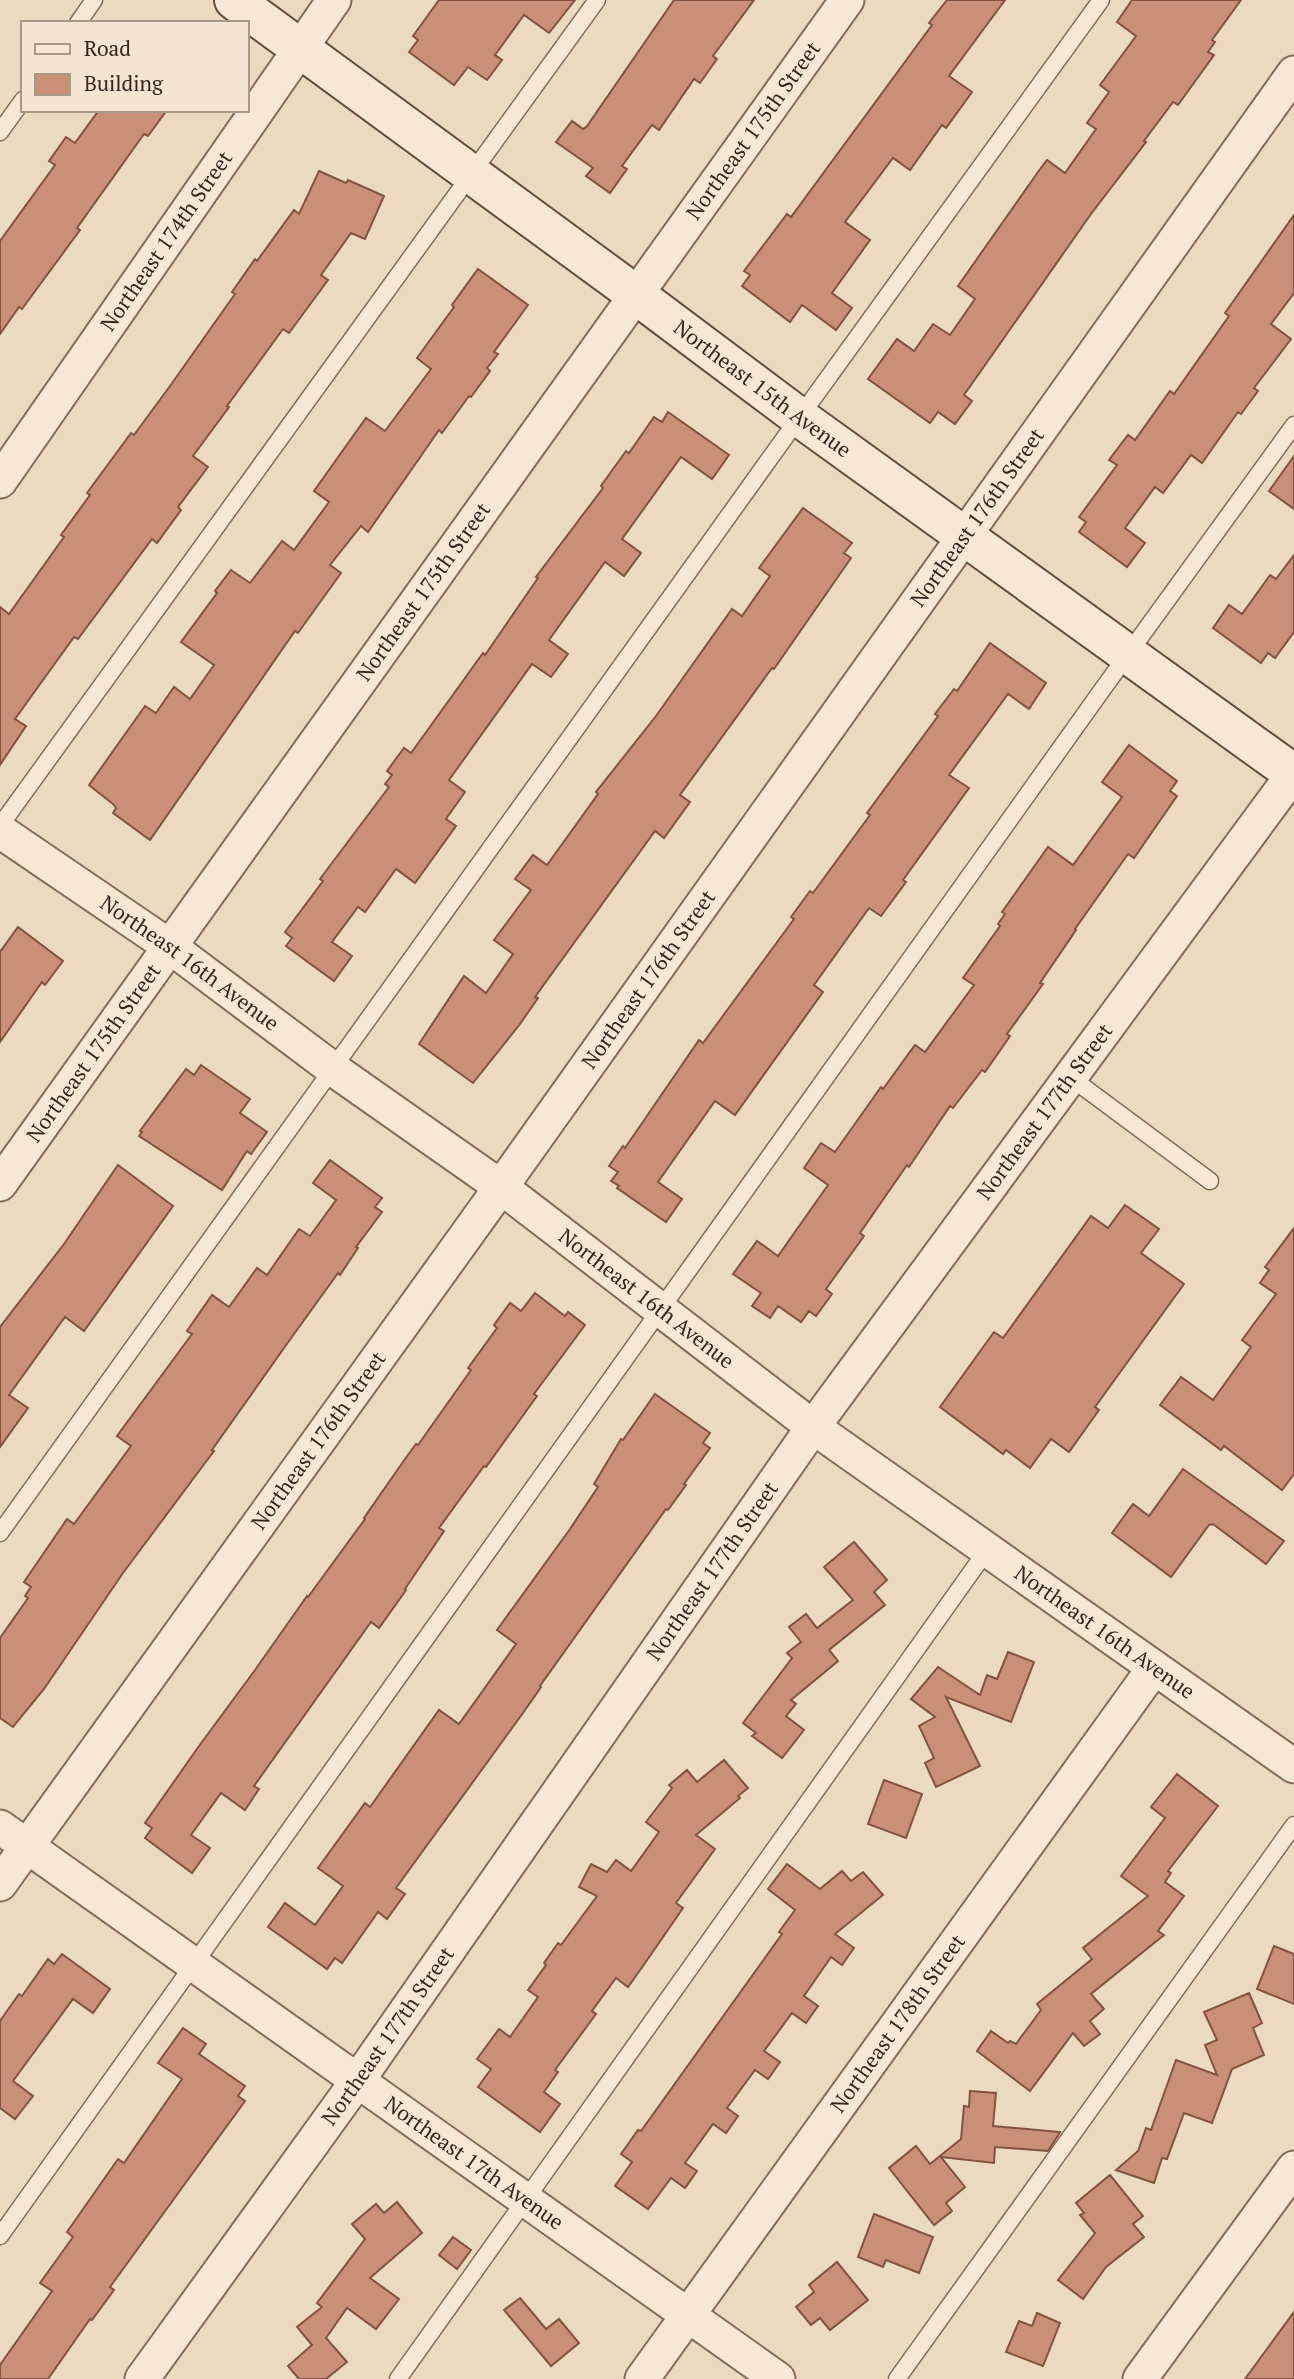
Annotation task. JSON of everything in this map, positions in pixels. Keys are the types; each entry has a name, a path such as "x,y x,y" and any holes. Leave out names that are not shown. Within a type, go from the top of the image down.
{"street":[{"name":"Northeast 15th Avenue","path":"234,0 635,294 799,418 1294,773"},
{"name":"Northeast 174th Street","path":"0,481 334,0"},
{"name":"Northeast 175th Street","path":"0,1184 847,0"},
{"name":"Northeast 176th Street","path":"0,1884 501,1187 1294,73"},
{"name":"Northeast 177th Street","path":"142,2379 358,2080 813,1427 1294,773"},
{"name":"Northeast 16th Avenue","path":"0,829 169,946 333,1069 501,1187 813,1427 1294,1766"},
{"name":"Northeast 178th Street","path":"642,2379 1154,1668"},
{"name":"Northeast 17th Avenue","path":"0,1827 778,2379"},
{"path":"1140,2379 1294,2168"}],"lane":[{"path":"79,21 94,0"},
{"path":"0,829 597,0"},
{"path":"0,1533 1101,0"},
{"path":"0,132 21,103"},
{"path":"0,2236 1294,425"},
{"path":"1070,1077 1210,1181"},
{"path":"398,2379 988,1550"},
{"path":"898,2379 1294,1825"}],"building":[{"path":"439,0 575,0 549,33 524,15 495,55 502,60 487,80 468,67 454,85 409,52 418,40 413,36"},
{"path":"674,0 754,0 713,56 717,59 700,83 694,79 659,130 652,125 622,166 627,169 610,193 586,176 593,168 556,142 572,121 583,129 587,126"},
{"path":"947,0 1005,0 949,76 972,92 946,128 942,125 910,170 893,158 845,222 870,240 832,293 852,308 836,330 802,305 790,322 742,286 750,275 744,271 787,214 791,217 932,25 929,23"},
{"path":"1132,0 1241,0 1212,40 1215,42 1208,52 1214,55 1178,105 1173,102 1144,141 1146,142 1091,214 964,395 972,401 955,424 938,412 930,423 868,379 897,339 914,351 933,324 950,335 975,299 958,286 1038,172 1047,160 1065,173 1096,129 1087,123 1109,92 1100,85 1136,36 1117,22"},
{"path":"98,112 166,112 148,136 144,134 77,228 80,230 22,309 19,307 0,334 0,241 55,165 49,161 66,137 75,143"},
{"path":"319,171 384,196 365,239 351,233 321,275 328,280 289,333 283,329 227,406 229,407 193,456 208,467 178,507 181,510 157,543 152,539 78,639 74,637 15,719 26,726 0,765 0,607 9,614 64,537 61,535 90,495 87,493 170,386 235,294 232,292 255,259 257,261 294,210 299,214"},
{"path":"1294,215 1294,293 1271,324 1291,339 1254,388 1258,391 1241,414 1238,412 1202,463 1191,455 1163,493 1155,487 1125,528 1145,543 1127,567 1079,532 1086,522 1079,517 1117,465 1109,460 1128,435 1135,440 1170,391 1174,394 1229,316 1225,313"},
{"path":"478,269 528,305 494,352 498,354 487,368 490,371 471,397 469,396 442,433 439,430 368,532 361,526 330,565 341,573 298,633 295,631 150,840 113,813 116,808 113,804 89,785 145,706 156,713 174,687 190,699 214,665 181,642 217,593 215,591 231,570 250,583 282,541 294,550 329,502 314,491 366,418 385,431 431,369 417,358"},
{"path":"668,412 729,455 712,479 681,457 622,539 641,553 624,576 605,562 549,640 568,654 551,677 532,664 449,780 465,792 446,819 456,826 415,883 396,869 365,912 358,907 332,942 352,956 334,981 286,946 292,938 285,932 323,881 320,879 389,787 385,784 392,775 387,771 404,748 411,753 483,653 485,655 538,578 536,577 603,488 601,486 626,451 629,453 654,417 662,422"},
{"path":"1294,456 1294,509 1269,491"},
{"path":"803,508 852,543 844,553 851,558 774,669 772,668 680,795 690,802 664,838 655,831 535,997 538,998 520,1024 473,1083 419,1044 464,976 486,993 513,954 494,940 531,890 515,879 533,855 547,865 598,794 596,792 656,716 732,609 742,616 770,576 759,568"},
{"path":"1294,555 1294,632 1275,658 1268,653 1261,663 1213,628 1229,605 1242,614 1270,575 1276,579"},
{"path":"990,643 1046,683 1029,709 1008,694 949,775 969,788 903,880 906,882 881,916 869,908 814,985 823,992 735,1115 715,1101 658,1182 682,1199 666,1222 617,1188 619,1186 611,1181 618,1172 609,1166 623,1146 625,1148 699,1040 703,1043 794,919 791,917 810,891 813,893 870,815 867,813 938,716 935,714 954,689 957,691"},
{"path":"1129,745 1177,781 1170,791 1177,796 1134,858 1128,854 1075,929 1040,983 1043,984 1007,1034 1010,1036 985,1072 982,1070 953,1108 950,1106 909,1167 907,1165 860,1233 864,1236 826,1289 832,1294 816,1316 809,1311 801,1322 778,1306 770,1318 752,1306 761,1293 733,1274 757,1241 778,1256 828,1185 804,1168 821,1143 835,1152 915,1045 925,1052 974,985 963,978 1000,926 998,924 1005,914 1002,912 1048,847 1073,865 1122,797 1102,782"},
{"path":"18,927 63,961 45,985 42,982 0,1042 0,952"},
{"path":"201,1065 250,1099 240,1113 267,1132 251,1154 247,1151 222,1190 139,1136 186,1069 194,1075"},
{"path":"330,1160 382,1198 375,1207 382,1212 356,1247 358,1248 340,1275 338,1273 212,1450 214,1451 123,1573 44,1689 13,1727 0,1718 0,1638 28,1598 25,1596 31,1587 24,1582 67,1519 74,1524 131,1446 117,1436 192,1334 187,1331 212,1295 229,1307 257,1268 267,1275 299,1229 310,1236 336,1200 313,1183"},
{"path":"118,1165 173,1206 84,1331 65,1317 9,1395 28,1408 0,1447 0,1327 64,1244"},
{"path":"1125,1205 1159,1229 1141,1253 1184,1284 1095,1407 1099,1410 1069,1452 1051,1439 1030,1468 1006,1450 1003,1454 940,1407 994,1332 1003,1338 1091,1216 1108,1228"},
{"path":"1294,1228 1294,1474 1282,1490 1224,1446 1221,1450 1160,1405 1181,1377 1213,1400 1251,1347 1242,1340 1276,1294 1260,1283 1269,1270 1265,1267"},
{"path":"535,1293 565,1316 568,1312 585,1325 534,1394 537,1396 486,1467 484,1466 439,1528 444,1531 379,1628 371,1622 254,1786 259,1789 245,1810 221,1793 191,1835 210,1848 192,1873 145,1838 152,1828 145,1823 471,1370 468,1368 497,1328 494,1325 510,1303 521,1311"},
{"path":"655,1394 710,1433 703,1443 710,1448 396,1888 405,1894 387,1919 378,1912 342,1963 335,1958 327,1969 268,1927 285,1903 315,1925 343,1886 318,1868 365,1803 370,1807 439,1710 459,1724 516,1644 497,1630 570,1529 598,1487 594,1484 621,1439 623,1440"},
{"path":"1183,1469 1284,1541 1266,1564 1213,1524 1209,1525 1171,1577 1112,1533 1133,1504 1149,1516"},
{"path":"854,1542 887,1580 874,1592 885,1605 829,1650 838,1661 791,1700 796,1704 786,1716 804,1730 782,1758 752,1736 756,1733 743,1723 792,1658 787,1653 801,1642 789,1627 806,1614 817,1628 853,1600 824,1567"},
{"path":"1008,1652 1034,1662 1011,1722 946,1697 980,1766 936,1787 925,1763 934,1758 919,1726 935,1717 911,1699 938,1667 980,1695 987,1675 997,1679"},
{"path":"724,1760 748,1788 696,1835 715,1849 676,1903 683,1908 628,1987 616,1978 592,2011 596,2014 555,2070 558,2072 544,2092 560,2104 540,2132 478,2087 491,2069 477,2059 499,2029 510,2037 538,1997 528,1990 558,1943 561,1945 597,1896 579,1887 591,1864 607,1872 616,1860 631,1871 659,1832 646,1822 672,1788 669,1785 687,1770 697,1782"},
{"path":"1177,1774 1218,1806 1168,1871 1171,1873 1165,1882 1184,1896 1158,1931 1164,1935 1091,1994 1104,2009 1090,2021 1100,2034 1084,2046 1073,2033 1030,2091 977,2051 991,2031 1008,2043 1010,2041 1016,2044 1041,2010 1037,2004 1092,1959 1083,1948 1148,1896 1121,1876 1165,1818 1151,1807"},
{"path":"884,1780 922,1794 906,1838 868,1824"},
{"path":"787,1864 820,1889 842,1871 851,1881 863,1872 883,1895 835,1934 854,1948 842,1965 831,1957 804,1996 818,2006 806,2023 792,2013 764,2051 780,2062 768,2079 755,2070 727,2108 738,2116 726,2133 713,2124 685,2163 697,2171 685,2188 671,2178 648,2209 615,2186 632,2162 621,2154 638,2130 641,2131 782,1934 779,1932 795,1910 768,1889"},
{"path":"1274,1946 1294,1954 1294,2004 1257,1989"},
{"path":"62,1954 110,1989 93,2013 73,1999 13,2081 33,2096 15,2119 0,2108 0,2021 48,1959 54,1964"},
{"path":"1249,1993 1262,2023 1253,2028 1264,2055 1232,2069 1212,2123 1184,2113 1167,2159 1162,2158 1154,2183 1116,2170 1138,2151 1146,2128 1151,2130 1176,2060 1217,2075 1205,2045 1217,2040 1204,2012"},
{"path":"183,2028 206,2044 199,2054 245,2086 238,2096 245,2101 110,2287 114,2290 48,2379 0,2379 0,2365 52,2291 40,2283 73,2237 67,2232 118,2159 124,2163 182,2079 158,2063"},
{"path":"970,2091 996,2093 993,2126 1060,2132 1048,2151 995,2147 994,2163 941,2157 965,2187 946,2203 952,2211 934,2225 889,2168 916,2146 930,2164 961,2139 964,2106 969,2107"},
{"path":"1110,2175 1143,2216 1133,2224 1144,2237 1106,2267 1083,2299 1058,2280 1095,2233 1080,2215 1084,2213 1076,2203"},
{"path":"397,2202 422,2233 370,2278 399,2299 376,2329 347,2308 326,2338 347,2362 326,2379 299,2379 288,2366 312,2345 297,2327 322,2307 317,2303 365,2239 352,2224 376,2204 384,2213"},
{"path":"874,2214 933,2237 919,2273 886,2260 883,2267 858,2257"},
{"path":"453,2237 471,2250 457,2269 439,2255"},
{"path":"837,2262 868,2300 830,2330 820,2318 811,2325 796,2307 814,2292 809,2285"},
{"path":"520,2298 546,2329 559,2319 579,2343 551,2366 504,2310"},
{"path":"1294,2312 1294,2379 1245,2379"},
{"path":"1037,2313 1060,2323 1043,2366 1006,2352 1019,2321 1032,2326"}]}
